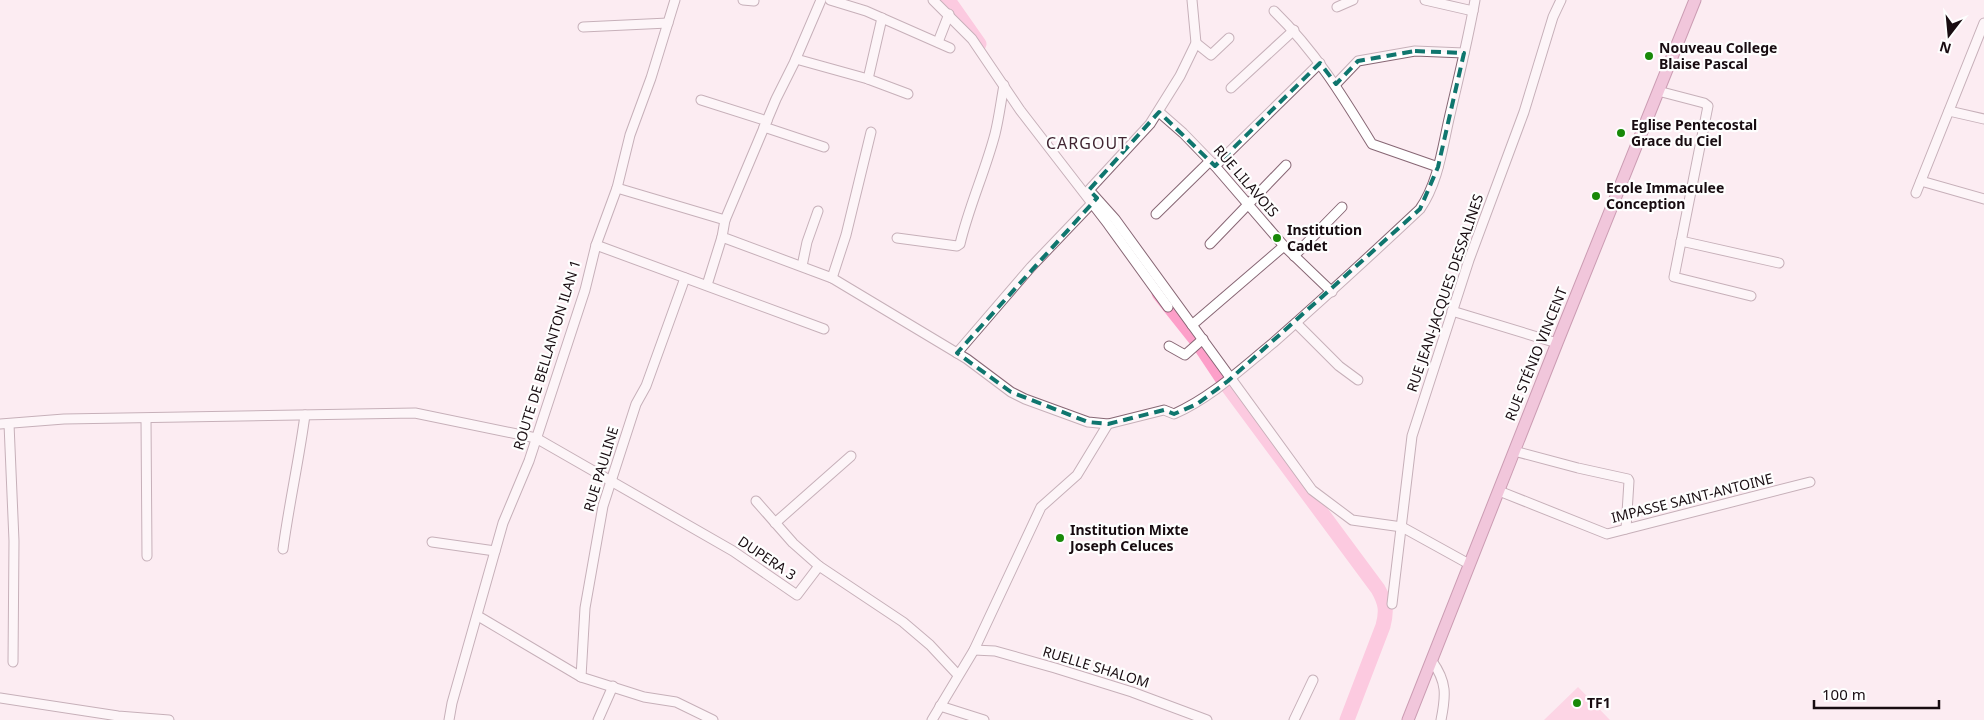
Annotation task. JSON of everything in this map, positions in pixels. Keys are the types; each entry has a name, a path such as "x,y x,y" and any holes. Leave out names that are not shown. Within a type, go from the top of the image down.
{"main road":[{"name":"RUE STÉNIO VINCENT","path":"1408,720 1557,342 1695,0"}],"street":[{"name":"ROUTE DE BELLANTON ILAN 1","path":"449,720 452,703 495,551 529,461 585,290 596,245 617,188 630,135 651,78 675,0"},
{"path":"743,0 754,1"},
{"path":"707,285 722,238 725,220 765,124 821,0"},
{"path":"830,0 882,18 950,48"},
{"path":"933,0 972,39 1020,110 1111,221 1192,325 1200,341 1227,381 1312,490 1352,520 1402,527 1469,564"},
{"path":"1094,200 1089,190 1159,112 1196,43 1192,0"},
{"path":"1338,7 1354,0"},
{"path":"1425,0 1473,12"},
{"path":"722,238 832,278 957,354 1011,392 1026,399 1088,422 1108,424 1164,410 1174,414 1197,404 1227,381 1332,292 1420,209 1428,197 1438,167 1475,0"},
{"name":"RUE JEAN-JACQUES DESSALINES","path":"1392,604 1412,436 1469,260 1524,112 1553,17 1561,0"},
{"path":"1274,11 1294,30 1336,84 1372,144 1438,167"},
{"path":"938,42 949,14"},
{"path":"868,80 882,18"},
{"path":"583,27 668,23"},
{"path":"1916,193 1984,24"},
{"path":"1231,88 1294,30"},
{"path":"1196,43 1211,55 1230,38"},
{"path":"1336,84 1358,61 1415,51 1464,54"},
{"path":"796,58 908,94"},
{"path":"1156,214 1213,164 1320,63"},
{"path":"897,238 957,246 960,244 970,206 983,173 995,133 1004,85"},
{"path":"1658,91 1704,103 1708,106 1673,273 1675,278 1751,296"},
{"path":"701,100 824,146"},
{"path":"1949,111 1984,119"},
{"name":"RUE LILAVOIS","path":"1159,112 1213,164 1284,246 1332,292"},
{"path":"832,278 846,235 871,132"},
{"path":"1210,244 1286,165"},
{"path":"1921,181 1984,199"},
{"path":"617,188 725,220"},
{"path":"957,354 1031,267 1094,200"},
{"path":"1294,256 1342,207"},
{"path":"802,266 807,242 818,210"},
{"path":"1111,221 1168,307"},
{"path":"1681,241 1779,263"},
{"path":"596,245 824,329"},
{"path":"1192,325 1284,246"},
{"name":"RUE PAULINE","path":"581,677 585,608 602,506 636,404 646,386 685,278"},
{"path":"1452,311 1557,342"},
{"path":"1296,323 1339,366 1358,380"},
{"path":"1169,346 1185,355 1200,341"},
{"name":"DUPERA 3","path":"4,424 64,419 416,413 536,438 733,552 798,595 819,566 903,622 930,645 958,675"},
{"path":"283,549 288,505 299,457 305,415"},
{"path":"146,419 147,556"},
{"path":"4,424 14,541 14,662"},
{"path":"932,720 974,650 1041,507 1077,475 1108,424"},
{"path":"1514,451 1628,479 1626,529"},
{"path":"775,523 851,456"},
{"name":"IMPASSE SAINT-ANTOINE","path":"1498,491 1607,534 1810,482"},
{"path":"756,501 793,543 819,566"},
{"path":"432,542 495,551"},
{"path":"478,616 581,677 644,697 676,702 713,720"},
{"name":"RUELLE SHALOM","path":"974,650 995,650 1132,692 1207,720"},
{"path":"1432,662 1442,678 1445,688 1445,702 1441,720"},
{"path":"1294,720 1313,680"},
{"path":"598,720 614,686"},
{"path":"0,698 118,716 169,720"},
{"path":"940,706 984,720"}],"highlighted area":[{"path":"1415,51 1464,53 1438,167 1420,209 1228,381 1197,404 1174,414 1164,410 1108,424 1088,422 1011,392 957,353 1097,198 1089,190 1159,112 1215,166 1320,63 1336,84 1358,61"}],"shaded area":[{"name":"TF1","path":"1578,687 1610,720 1544,720"}],"waterway":[{"path":"948,0 979,44"},
{"path":"1159,293 1198,342 1224,381 1378,589 1383,599 1385,607 1383,626 1347,720"}],"place":[{"name":"Nouveau College Blaise Pascal","path":"1649,56"},
{"name":"Eglise Pentecostal Grace du Ciel","path":"1621,133"},
{"name":"Ecole Immaculee Conception","path":"1596,196"},
{"name":"Institution Cadet","path":"1277,238"},
{"name":"Institution Mixte Joseph Celuces","path":"1060,538"},
{"name":"TF1","path":"1577,703"}],"district":[{"name":"CARGOUT","path":"1087,143"}]}
